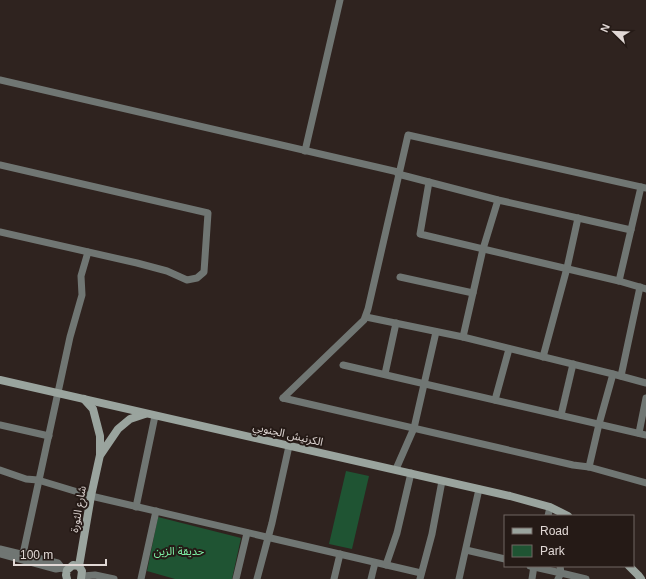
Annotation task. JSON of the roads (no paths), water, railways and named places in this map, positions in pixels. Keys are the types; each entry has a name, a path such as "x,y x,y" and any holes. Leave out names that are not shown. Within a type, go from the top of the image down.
{"main road":[{"name":"الكرنيش الجنوبي","path":"0,380 510,496 550,507 566,515"},
{"name":"شارع الثورة","path":"79,566 91,496 100,455 100,436 94,409 84,399"},
{"name":"شارع الثورة","path":"100,455 118,429 130,419 145,414"},
{"path":"65,574 71,566 79,566 82,571 82,578"},
{"path":"630,567 642,577"}],"street":[{"path":"305,151 340,0"},
{"path":"0,80 398,173 498,200 631,230"},
{"path":"619,281 631,230 644,188 408,135 366,316 364,320 283,398 573,465 589,467 644,484"},
{"path":"0,165 208,213 204,272 198,278 187,280 167,271 0,232"},
{"path":"429,182 420,234 567,268 643,288 621,376"},
{"path":"463,337 483,249 498,200"},
{"path":"543,357 567,268 578,218"},
{"path":"23,554 70,337 82,295 81,276 88,252"},
{"path":"400,277 474,293"},
{"path":"366,316 463,337 646,383"},
{"path":"385,374 396,323"},
{"path":"396,469 414,428 436,332"},
{"path":"496,400 509,349"},
{"path":"561,415 573,364"},
{"path":"343,365 642,434 646,398"},
{"path":"589,467 598,424 613,374"},
{"path":"136,507 155,416"},
{"path":"0,425 49,436"},
{"path":"257,579 289,446"},
{"path":"0,470 26,479 38,480 91,496 386,565 421,576 432,534 442,481"},
{"path":"386,565 397,533 411,473"},
{"path":"458,579 466,550 479,489"},
{"path":"548,515 550,507"},
{"path":"141,579 156,512"},
{"path":"236,579 247,533"},
{"path":"0,549 58,563 65,574"},
{"path":"466,550 504,559"},
{"path":"0,554 56,569 65,574"},
{"path":"334,579 340,554"},
{"path":"371,579 375,563"},
{"path":"532,579 533,567"},
{"path":"537,567 586,579"},
{"path":"82,578 95,574 114,579"}],"park label":[{"name":"حديقة الزين","path":"179,551"}]}
